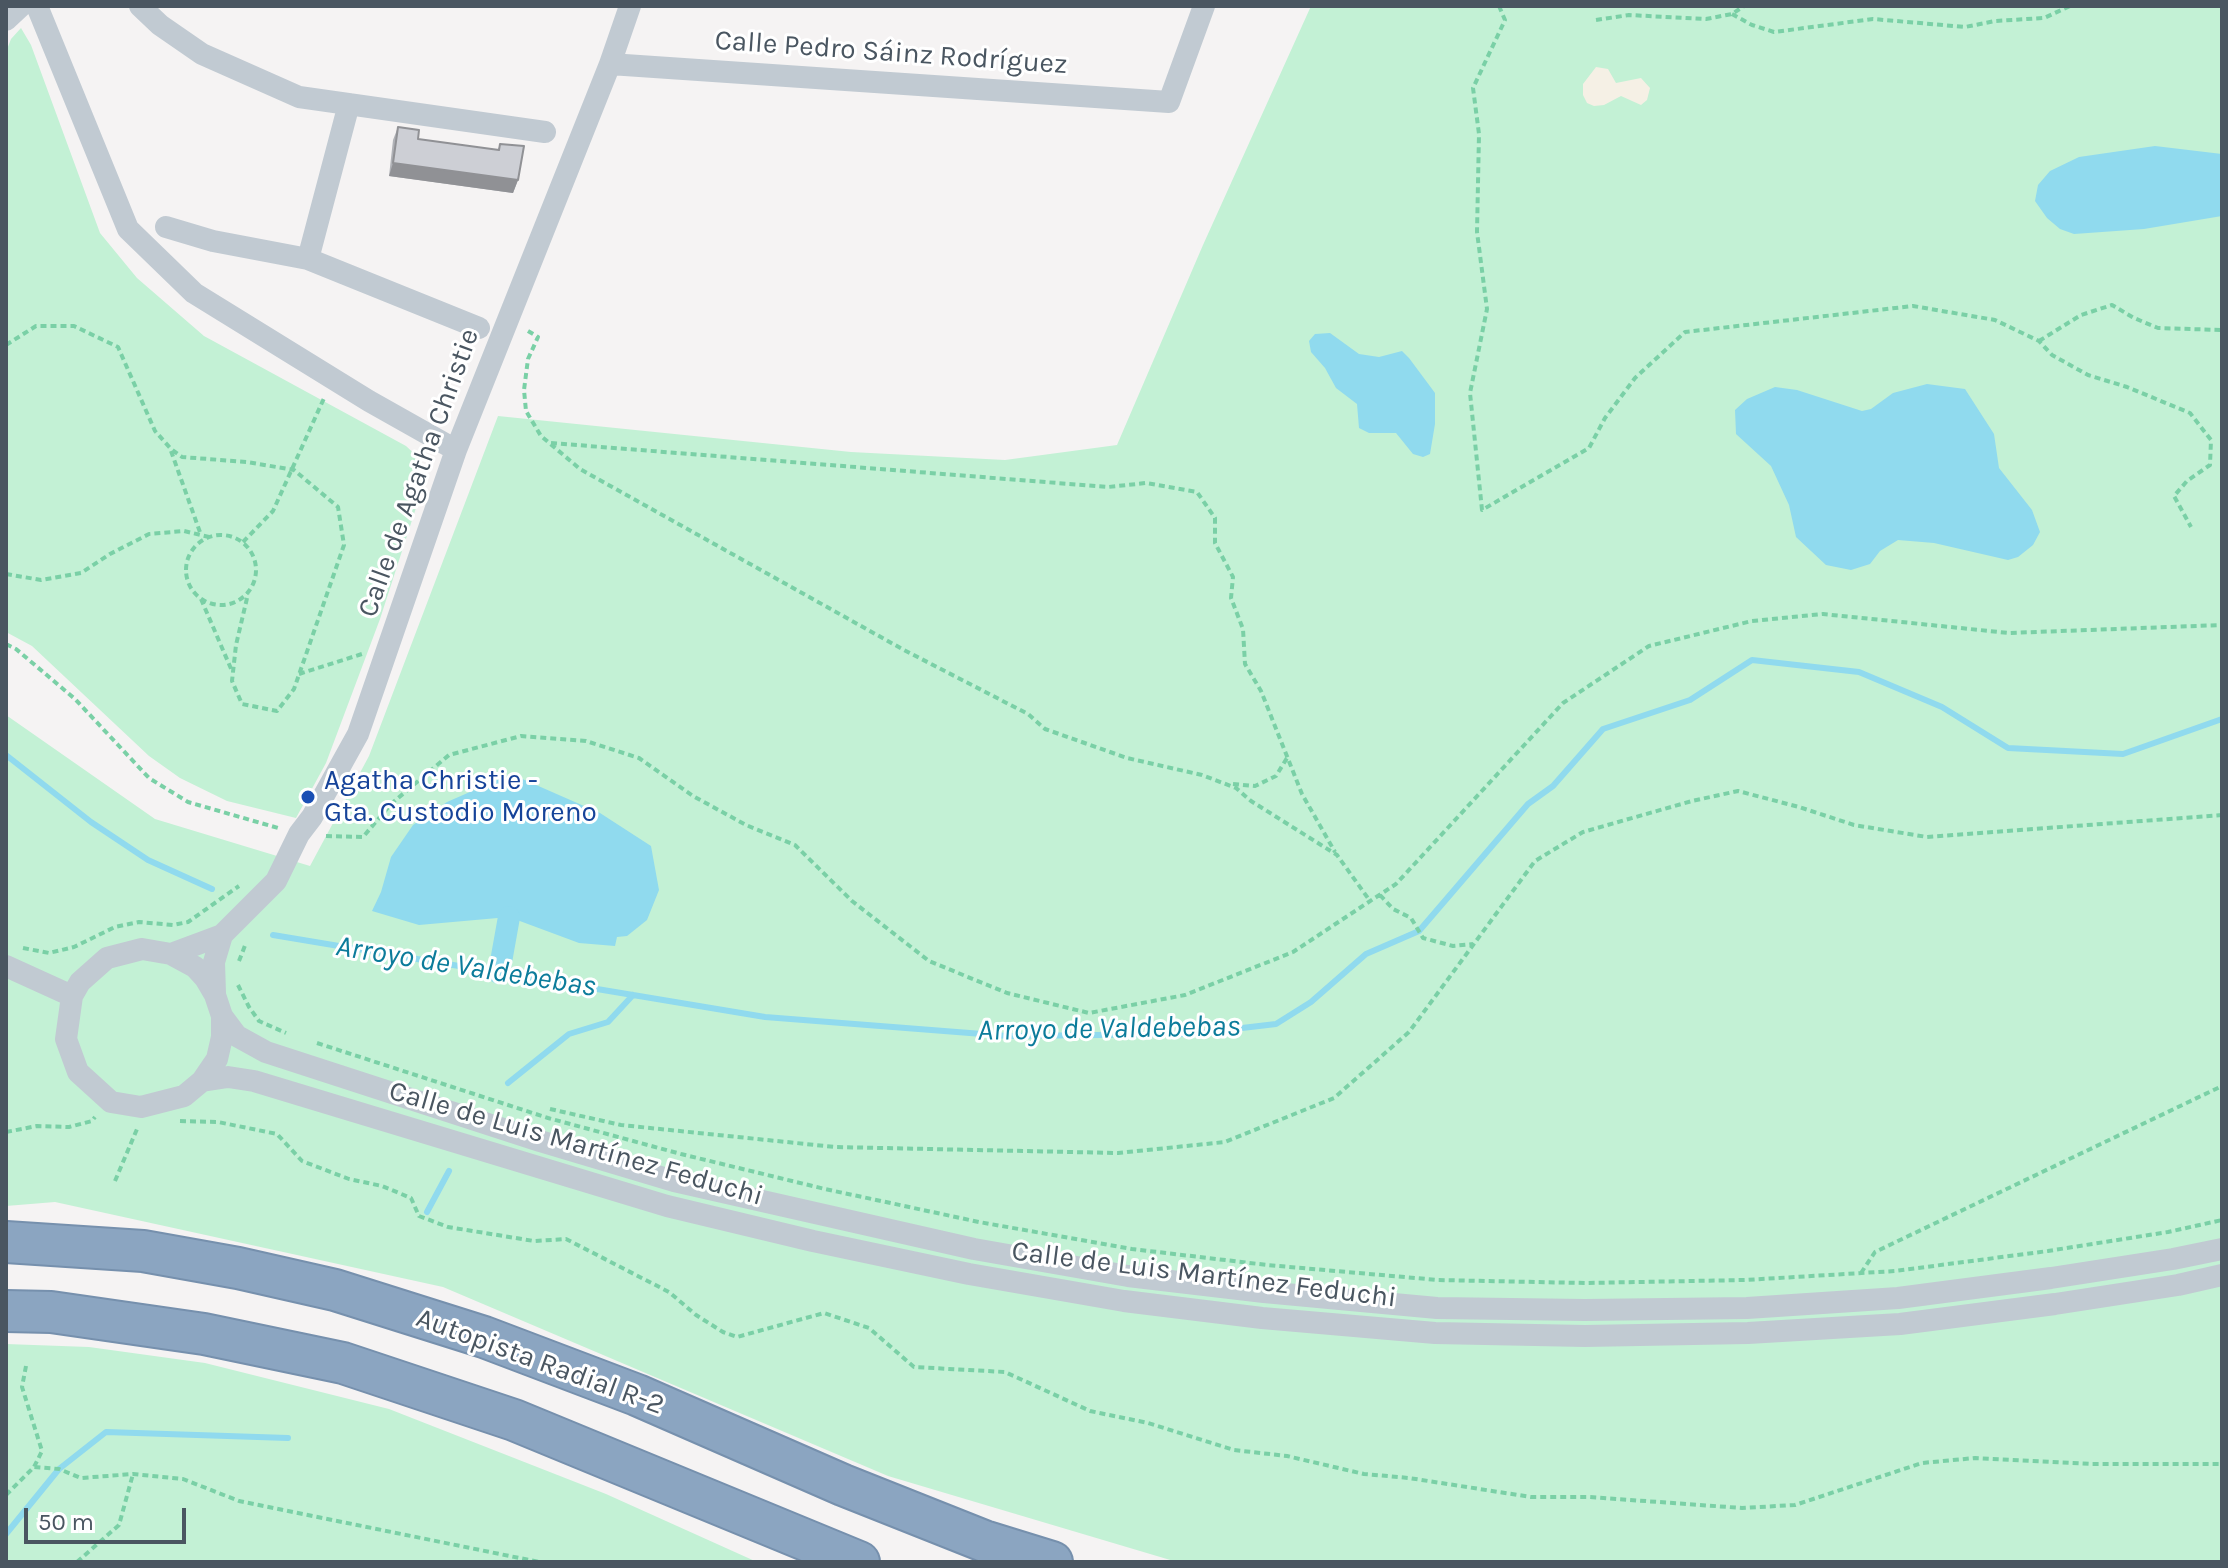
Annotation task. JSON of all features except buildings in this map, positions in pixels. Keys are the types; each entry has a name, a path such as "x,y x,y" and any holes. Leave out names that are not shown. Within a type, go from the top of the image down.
{"highway":[{"name":"Autopista Radial R-2","path":"6,1242 143,1251 335,1290 484,1337 637,1395 843,1485 984,1541 1052,1562"},
{"path":"6,1311 51,1312 204,1334 343,1363 514,1420 859,1562"}],"street":[{"path":"140,6 160,25 202,54 299,97 545,132"},
{"name":"Calle de Agatha Christie","path":"171,954 222,935 276,881 299,834 312,817 358,734 456,450 610,64 630,6"},
{"name":"Calle Pedro Sáinz Rodríguez","path":"610,64 1169,102 1204,6"},
{"path":"6,20 38,7 128,229 194,293 332,379 456,450"},
{"path":"308,259 349,104"},
{"path":"166,227 213,241 308,259 479,328"},
{"path":"219,1005 195,967 171,954 142,949 107,958 80,982 72,996 66,1039 78,1072 111,1102 141,1107 184,1096 202,1081 217,1059 222,1037 219,1005 214,962 222,935"},
{"path":"13,957 72,996"},
{"name":"Calle de Luis Martínez Feduchi","path":"219,1005 237,1036 266,1052 674,1181 974,1249 1128,1276 1437,1308 1747,1308 1898,1298 2051,1278 2222,1249"},
{"name":"Calle de Luis Martínez Feduchi","path":"202,1081 228,1077 254,1081 667,1206 813,1241 1109,1299 1262,1318 1435,1333 1585,1336 1748,1333 1900,1324 2055,1304 2222,1275"}],"path":[{"path":"1499,6 1505,20 1473,88 1479,134 1477,232 1487,309 1470,393 1482,510 1589,448 1605,418 1635,378 1685,332 1913,306 1995,320 2039,341 2052,355 2088,375 2190,413 2211,440 2210,465 2187,481 2174,496 2191,527"},
{"path":"1596,20 1629,15 1706,19 1732,14 1744,6"},
{"path":"1732,14 1774,32 1873,19 1965,27 1995,21 2044,18 2070,6"},
{"path":"2039,341 2081,315 2112,305 2158,328 2222,330"},
{"path":"507,322 538,337 528,359 524,390 526,411 541,436 580,469 904,650 1028,714 1045,729 1127,758 1202,775 1227,784 1337,855"},
{"path":"6,345 36,326 74,326 118,347 155,431 171,449 182,457 247,462 294,470 338,507 344,545 294,689 277,711 242,704 232,681 236,645 248,594 257,573 256,561 243,542 232,537 209,537 184,531 149,534 81,573 41,580 6,574"},
{"path":"243,542 273,511 294,470 332,379"},
{"path":"548,442 1108,487 1146,483 1197,492 1215,518 1215,543 1233,577 1231,598 1243,629 1245,664 1261,691 1302,794 1337,855 1370,901"},
{"path":"171,449 201,535"},
{"path":"209,537 192,551 187,561 189,584 201,598 233,674"},
{"path":"201,598 215,605 227,605 248,594"},
{"path":"6,644 75,699 149,778 188,802 299,834 363,837 391,804 449,755 521,736 586,741 639,758 693,796 746,825 795,845 852,901 929,961 1007,993 1089,1013 1185,995 1293,952 1380,895 1396,884 1563,703 1649,646 1752,621 1823,614 2009,633 2222,625"},
{"path":"299,674 388,645"},
{"path":"1227,784 1255,786 1276,776 1287,758"},
{"path":"550,1109 621,1125 835,1147 1118,1153 1225,1142 1334,1098 1409,1032 1535,861 1583,832 1738,791 1854,825 1927,837 2222,815"},
{"path":"13,957 74,947 115,927 139,922 173,925 188,922 238,885 249,895"},
{"path":"1380,895 1393,909 1411,918 1423,938 1453,946 1474,944"},
{"path":"237,968 248,937"},
{"path":"238,979 239,989 259,1021 297,1037"},
{"path":"312,1042 548,1118 695,1158 964,1219 1132,1249 1267,1265 1438,1280 1615,1283 1745,1280 1861,1273 2048,1251 2222,1220"},
{"path":"1861,1273 1875,1252 2222,1086"},
{"path":"6,1132 37,1126 69,1127 92,1121 111,1102"},
{"path":"115,1181 139,1125 141,1107"},
{"path":"173,1121 218,1122 277,1134 302,1161 411,1198 419,1216 448,1227 534,1241 566,1239 669,1292 709,1324 737,1337 824,1313 869,1328 914,1367 1005,1372 1090,1411 1148,1423 1234,1450 1287,1456 1364,1474 1531,1497 1589,1497 1742,1508 1795,1505 1922,1463 1975,1458 2092,1464 2222,1464"},
{"path":"6,1495 34,1467 42,1451 22,1387 26,1366"},
{"path":"34,1467 59,1469 81,1478 133,1474 183,1479 239,1501 539,1562"},
{"path":"77,1562 119,1525 133,1474"}],"green space":[{"path":"1311,6 2222,6 2222,1562 1177,1562 888,1476 443,1287 55,1202 6,1206 6,715 155,819 310,866 369,756 498,416 851,452 1005,460 1117,445"},
{"path":"21,28 31,45 100,233 137,278 204,336 406,446 421,460 425,480 380,619 326,763 296,818 227,801 180,778 149,756 32,646 6,632 6,52 11,39"},
{"path":"6,1344 89,1347 205,1363 389,1409 606,1494 757,1562 6,1562"}],"sand":[{"path":"1596,67 1608,69 1616,83 1641,78 1650,88 1647,100 1641,105 1621,96 1604,105 1587,103 1583,84"}],"water":[{"path":"2155,146 2222,154 2222,216 2144,229 2074,234 2060,229 2047,218 2035,201 2038,185 2050,171 2079,157"},
{"path":"1330,333 1359,354 1379,357 1402,351 1409,358 1435,393 1435,424 1430,454 1423,457 1413,454 1396,433 1369,433 1359,428 1357,404 1336,388 1311,352 1309,341 1315,334"},
{"path":"1927,384 1965,389 1994,434 1999,468 2032,510 2040,532 2033,545 2018,557 2008,560 1934,543 1898,540 1880,551 1870,564 1851,570 1826,565 1796,537 1789,505 1771,466 1736,434 1735,410 1747,399 1775,387 1797,390 1862,411 1871,409 1893,393"},
{"path":"511,774 600,813 651,846 659,890 647,920 627,936 617,937 615,946 579,943 509,917 419,925 372,911 391,857 413,825 447,802"}],"waterway":[{"name":"Arroyo de Valdebebas","path":"273,935 765,1017 1008,1036 1191,1034 1276,1024 1311,1002 1366,954 1419,931 1528,804 1553,786 1603,729 1690,700 1752,660 1859,672 1942,707 2008,748 2123,754 2222,719"},
{"name":"Arroyo de Valdebebas","path":"6,755 91,822 148,860 212,889"},
{"path":"499,973 509,917"},
{"path":"508,1083 569,1034 608,1022 633,995"},
{"path":"427,1212 449,1171"},
{"path":"6,1534 59,1469 106,1432 288,1438"}],"place":[{"name":"Agatha Christie - Gta. Custodio Moreno","path":"308,797"}]}
